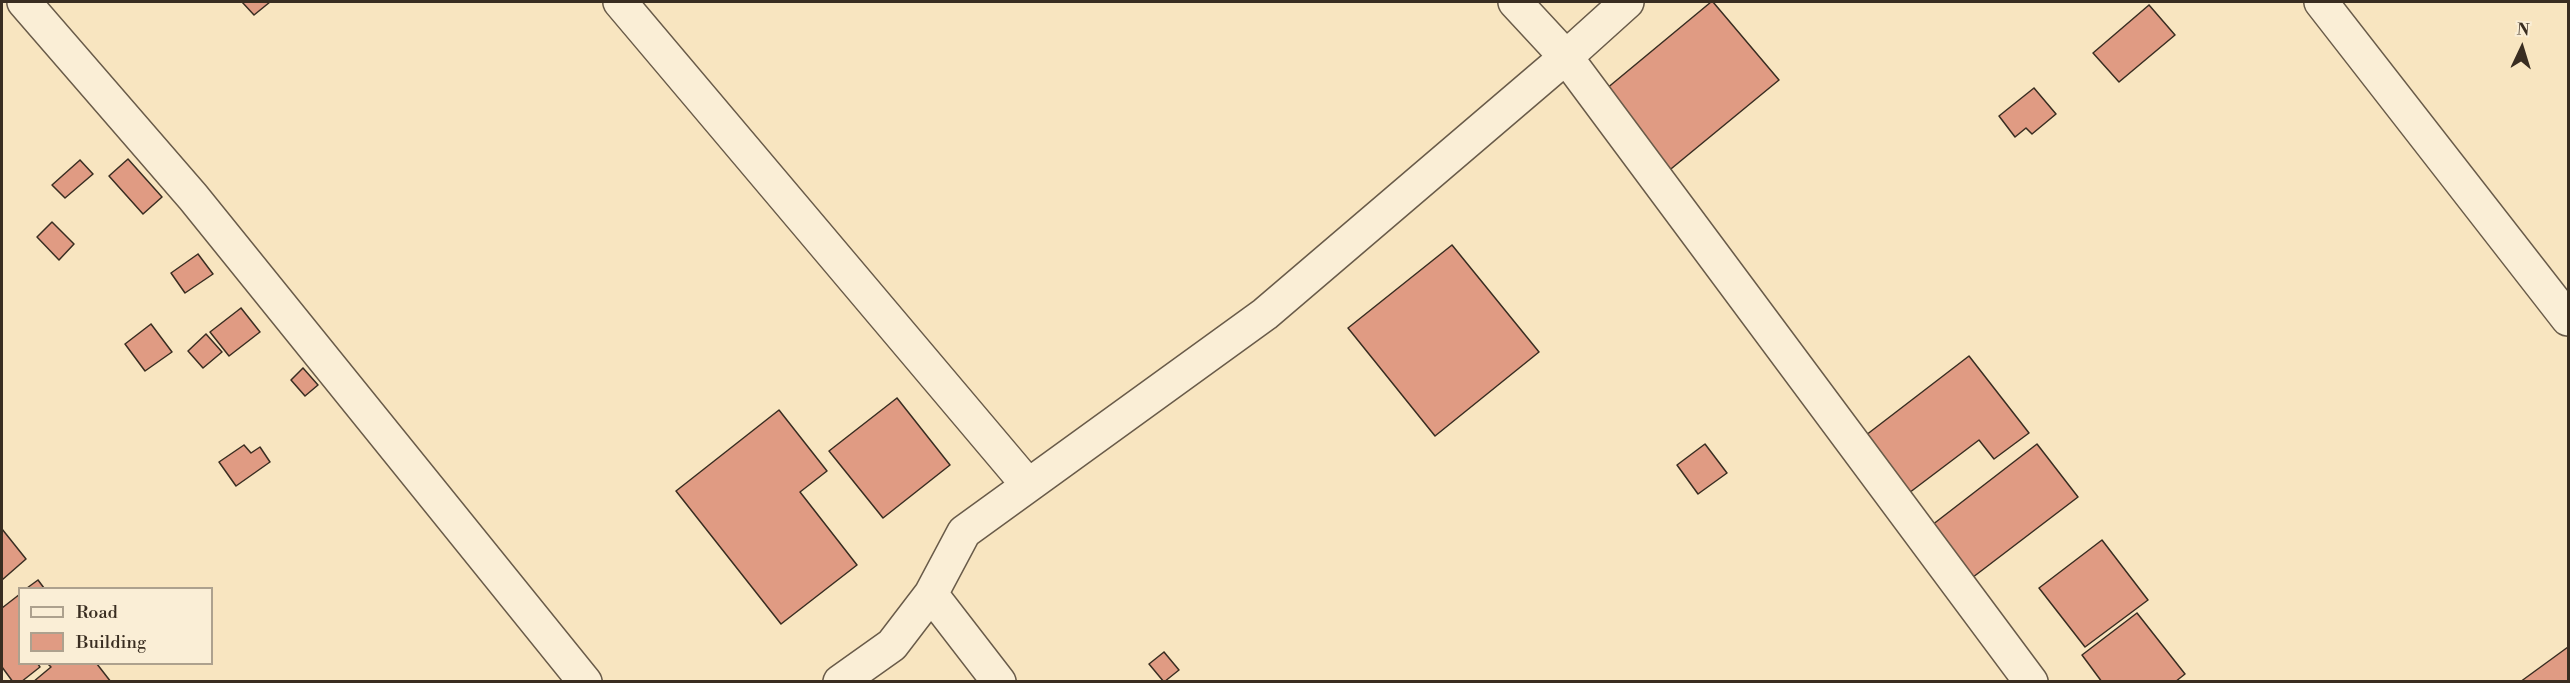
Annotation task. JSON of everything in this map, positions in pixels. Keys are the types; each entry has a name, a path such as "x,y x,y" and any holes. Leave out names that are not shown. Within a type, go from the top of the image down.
{"street":[{"path":"24,2 193,197 585,681"},
{"path":"620,2 1028,485"},
{"path":"1515,2 1566,57 2031,681"},
{"path":"840,681 892,645 931,594 964,532 1265,314 1566,57 1627,2"},
{"path":"2321,2 2568,319"},
{"path":"931,594 999,681"}],"building":[{"path":"242,2 270,2 254,15"},
{"path":"1711,2 1779,80 1666,173 1600,94"},
{"path":"2149,5 2175,35 2119,82 2093,53"},
{"path":"2034,88 2056,114 2032,134 2026,128 2015,137 1999,116"},
{"path":"128,159 162,197 143,214 109,176"},
{"path":"80,160 93,174 65,198 52,185"},
{"path":"52,222 74,244 59,260 37,237"},
{"path":"1452,245 1539,352 1435,436 1348,328"},
{"path":"198,254 213,274 185,293 171,273"},
{"path":"241,308 260,332 229,356 210,332"},
{"path":"151,324 172,352 145,371 125,344"},
{"path":"206,334 222,352 203,368 188,351"},
{"path":"1969,356 2029,433 1994,459 1979,440 1901,499 1857,442"},
{"path":"303,368 318,385 305,396 291,380"},
{"path":"897,398 950,465 883,518 829,451"},
{"path":"779,410 827,471 800,492 857,565 781,624 676,491"},
{"path":"1705,444 1727,473 1698,494 1677,465"},
{"path":"2037,444 2078,497 1964,584 1923,532"},
{"path":"244,445 251,453 260,447 270,462 236,486 219,462"},
{"path":"2,529 26,559 2,580"},
{"path":"2102,540 2148,600 2085,647 2039,588"},
{"path":"38,580 43,587 28,587"},
{"path":"18,596 18,665 39,665 40,667 21,682 13,682 2,667 2,608"},
{"path":"2137,613 2185,674 2175,682 2102,682 2082,655"},
{"path":"2568,647 2568,682 2520,682"},
{"path":"1164,652 1179,670 1164,682 1149,664"},
{"path":"49,665 98,665 111,682 33,682 51,667"}]}
